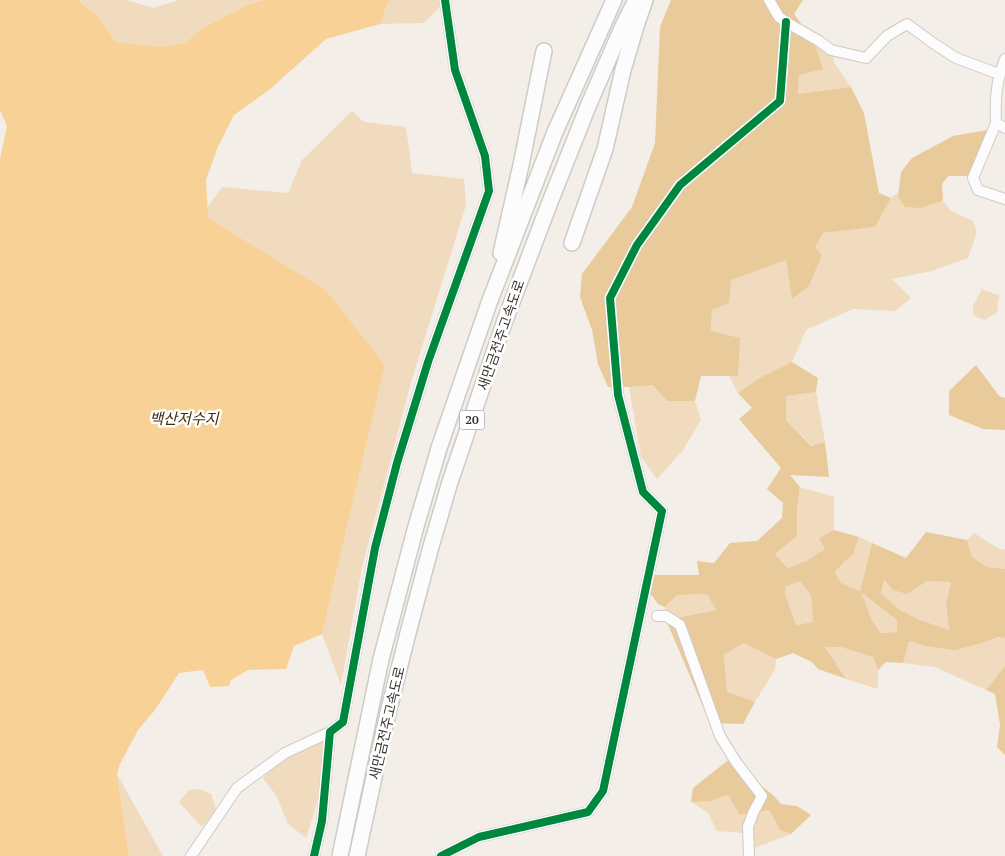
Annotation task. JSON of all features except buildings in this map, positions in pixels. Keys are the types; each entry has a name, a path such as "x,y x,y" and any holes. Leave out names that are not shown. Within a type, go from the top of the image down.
{"highway":[{"name":"새만금전주고속도로","path":"340,856 381,659 439,448 489,303 555,132 614,0"},
{"name":"새만금전주고속도로","path":"357,856 388,713 430,550 450,482 504,323 550,202 589,104 636,0"},
{"path":"572,243 605,149 623,70 645,0"},
{"path":"489,303 521,165 544,51"}],"street":[{"path":"191,856 237,788 285,753 330,732 343,722 375,548 397,463 428,362 489,192 485,156 455,70 445,0"},
{"path":"768,0 779,17 831,50 866,58 887,36 907,24 956,58 999,74"},
{"path":"441,856 479,837 588,812 603,791 662,511 643,492 618,395 610,298 637,245 680,185 780,101 786,22"},
{"path":"1005,59 999,74 995,99 1000,126 973,178 978,190 1005,199"},
{"path":"657,616 666,616 680,625 720,736 736,762 762,796 748,827 749,856"},
{"path":"314,856 322,821 330,732"}],"shaded area":[{"path":"78,0 127,0 153,8 179,0 264,0 247,5 201,29 185,43 161,47 116,42 97,16"},
{"path":"389,0 440,0 442,5 424,23 380,24"},
{"path":"671,0 803,0 794,14 814,42 823,69 799,75 798,94 851,87 864,113 879,193 891,198 875,227 823,233 815,247 822,255 809,286 792,299 786,260 731,280 729,303 712,310 711,331 740,338 738,376 701,376 695,401 667,401 653,385 608,387 598,364 592,330 580,297 582,274 632,207 655,143 660,27"},
{"path":"814,42 835,54 833,61 851,87 798,94 799,75"},
{"path":"352,111 364,122 406,127 412,173 464,179 466,205 412,379 362,567 341,685 322,634 385,365 326,290 208,218 207,208 222,187 288,193 302,160"},
{"path":"987,130 969,176 948,176 942,184 943,201 921,208 905,207 898,197 901,172 912,158 953,136"},
{"path":"898,192 898,197 921,208 943,201 951,211 973,221 977,232 968,258 932,271 892,279 911,298 895,311 853,309 806,330 792,362 761,377 738,393 729,376 738,376 711,331 712,309 731,280 786,259 793,298 809,286 822,255 814,247 823,233 875,227 891,198"},
{"path":"982,289 1000,296 997,303 998,312 984,320 973,315 973,306"},
{"path":"792,362 818,378 816,392 786,396 786,420 811,446 825,442 829,477 790,475 800,487 797,510 797,536 775,554 787,568 806,561 825,549 819,538 834,530 859,537 853,555 835,572 841,583 860,591 872,543 906,558 926,532 967,540 972,557 987,567 1005,569 1005,638 998,637 955,650 925,646 909,641 903,663 886,662 878,670 873,657 841,647 825,647 846,679 818,669 812,662 793,653 776,659 744,643 724,654 727,692 755,702 743,724 710,723 666,620 716,610 707,594 677,595 665,607 658,604 650,593 654,575 699,575 697,561 714,563 730,543 757,541 782,518 783,503 767,489 781,468 739,419 752,408 738,393 761,377","holes":["884,580 893,590 907,594 927,581 951,582 946,603 949,630 920,620 898,609 881,593","800,581 811,595 813,622 796,625 785,594 785,587","861,592 897,620 897,632 881,633 872,621"]},
{"path":"976,365 999,396 1005,398 1005,430 983,429 949,415 949,391"},
{"path":"653,385 667,401 695,401 701,420 683,450 657,479 641,457 629,387"},
{"path":"816,392 825,442 812,446 786,420 786,396"},
{"path":"800,487 834,497 834,530 819,538 825,549 806,561 786,568 775,554 797,536 797,510"},
{"path":"974,533 1001,550 1005,549 1005,569 987,567 972,557 967,540"},
{"path":"859,537 872,543 860,591 841,583 835,572 853,555"},
{"path":"884,579 951,582 946,603 949,631 898,609 881,593"},
{"path":"801,581 811,595 813,622 796,625 785,594 785,586"},
{"path":"860,591 897,620 897,632 882,633 872,621"},
{"path":"707,594 717,610 666,620 665,607 677,595"},
{"path":"998,637 1005,638 1005,666 986,690 935,667 903,663 908,641 925,646 982,643"},
{"path":"744,643 776,659 775,670 755,702 727,693 724,653"},
{"path":"825,647 841,647 873,657 878,670 878,689 846,679"},
{"path":"1005,666 1005,755 997,747 1000,725 995,694 986,690"},
{"path":"328,738 320,789 306,838 288,824 276,795 263,778 283,758"},
{"path":"736,754 758,783 781,804 797,806 811,815 791,834 780,830 769,810 740,815 728,795 711,801 691,802 693,788"},
{"path":"117,774 163,856 129,856"},
{"path":"200,789 211,794 216,809 202,827 179,802 189,790"},
{"path":"728,795 769,810 780,830 791,834 752,849 744,833 717,831 708,813 691,802 711,801"}],"water":[{"name":"백산저수지","path":"0,0 78,0 97,16 116,42 161,47 185,43 201,29 247,5 264,0 389,0 380,24 326,39 269,90 234,115 217,149 206,180 208,218 326,290 385,365 322,634 294,646 286,669 248,670 231,680 229,686 210,687 203,670 179,673 155,710 138,730 120,764 117,774 129,856 0,856 0,159 7,126 0,110"}],"cycle path":[{"path":"314,856 322,821 330,732 343,722 375,548 397,463 428,362 489,191 485,156 455,70 445,0"},
{"path":"441,856 479,837 588,812 603,791 662,511 643,492 618,395 610,298 637,245 680,185 780,101 786,22"}]}
